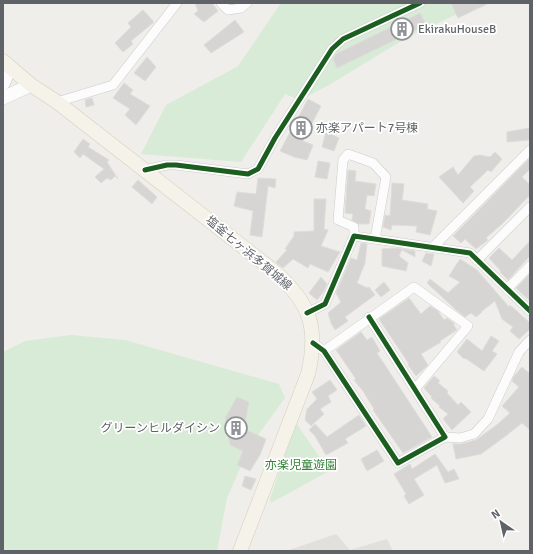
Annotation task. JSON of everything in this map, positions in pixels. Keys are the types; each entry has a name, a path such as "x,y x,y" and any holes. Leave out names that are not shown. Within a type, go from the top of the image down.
{"main road":[{"name":"塩釜七ヶ浜多賀城線","path":"7,64 31,85 57,102 286,282 302,301 319,347 312,357 308,374 240,551"}],"street":[{"path":"57,102 113,85 177,3"},
{"path":"221,3 228,10 241,8 247,3"},
{"path":"145,170 167,165 176,165 248,174 258,169 275,138 332,49 343,38 420,3"},
{"path":"3,84 7,64"},
{"path":"3,98 31,85"},
{"path":"433,247 530,150"},
{"path":"307,313 325,304 354,236 354,227 338,220 343,160 348,154 373,163 386,177 375,239"},
{"path":"477,260 530,207"},
{"path":"354,236 470,253 530,311"},
{"path":"507,289 530,266"},
{"path":"415,389 468,326 414,287 369,317 319,347 398,463 445,437 460,438 474,434 488,419 519,352 530,340"},
{"path":"369,317 445,437"}],"shaded area":[{"path":"336,534 350,550 387,539 393,551 286,551"}],"green space":[{"path":"281,3 481,3 408,37 329,85 300,100 285,94 241,162 141,154 166,105 238,66"},
{"path":"71,335 125,340 279,384 285,398 250,446 227,498 217,551 3,551 3,352 25,341"},
{"name":"亦楽児童遊園","path":"296,423 329,471 271,503 270,499"}],"building":[{"path":"195,3 212,3 218,11 204,22 194,14 198,11"},
{"path":"451,3 489,3 458,18"},
{"path":"143,10 154,22 131,41 133,44 123,52 115,43 131,27 128,23"},
{"path":"420,13 426,25 337,68 333,59 336,54"},
{"path":"235,20 244,32 211,53 204,45"},
{"path":"147,57 156,67 145,81 134,73"},
{"path":"124,83 133,90 130,94 150,106 136,125 125,115 130,109 113,98"},
{"path":"92,98 94,105 86,107 85,100"},
{"name":"亦楽アパート7号棟","path":"308,99 321,106 303,141 313,145 307,160 294,157 280,151"},
{"path":"529,128 530,140 507,142 507,132"},
{"path":"326,132 339,138 334,151 322,147"},
{"path":"83,139 90,144 88,147 109,160 107,162 118,179 115,176 111,180 107,178 101,183 95,177 104,169 83,154 80,158 74,152"},
{"path":"495,152 502,159 491,172 488,170 470,187 474,191 463,203 439,177 453,167 458,175 474,156 480,155 490,157"},
{"path":"530,158 530,169 522,177 530,185 530,195 486,238 488,240 476,249 465,239 461,243 453,236"},
{"path":"318,161 330,163 327,179 315,177"},
{"path":"348,170 356,171 355,181 376,184 374,196 367,195 365,209 371,211 369,224 359,224 352,220 353,214 345,213"},
{"path":"258,178 276,179 275,188 268,186 262,237 250,235 253,211 234,206 237,192 256,194"},
{"path":"138,180 157,197 152,204 132,187"},
{"path":"392,183 404,184 402,200 428,204 427,209 437,211 430,235 416,232 417,226 392,225 391,230 383,227 385,215 390,216"},
{"path":"314,199 326,199 324,229 328,230 321,246 340,252 328,272 310,264 308,268 293,259 283,268 276,262 287,250 285,249 294,236 294,232 314,231"},
{"path":"530,241 530,256 508,280 489,258 499,248 512,260"},
{"path":"361,243 367,244 365,263 357,283 367,288 369,287 375,295 345,317 348,321 335,330 328,313 341,302 336,293 351,258 357,260"},
{"path":"397,248 415,251 415,257 402,250 399,256 408,263 406,271 382,266 382,249"},
{"path":"426,253 434,254 431,266 422,261"},
{"path":"460,259 477,270 509,307 510,305 530,323 530,329 519,339 510,331 513,327 502,319 495,301 476,317 471,313 465,317 427,283 430,279 448,293 460,282 449,276"},
{"path":"530,274 530,301 516,288"},
{"path":"321,277 327,284 317,300 309,293"},
{"path":"384,282 390,290 381,297 375,290"},
{"path":"409,298 421,314 430,306 438,311 444,320 447,318 455,324 453,324 457,330 421,354 428,365 416,376 379,319"},
{"path":"361,332 367,340 372,337 380,351 377,353 432,437 403,453 373,410 374,409 363,391 354,380 356,379 336,350"},
{"path":"491,336 499,341 492,351 497,354 484,371 465,358 464,359 457,352 467,339 482,351"},
{"path":"522,367 530,374 530,430 522,423 481,454 456,459 453,444 461,444 476,440 510,413 502,406 519,387 512,381 514,376"},
{"path":"434,376 440,381 438,383 448,391 447,393 458,405 461,402 471,412 452,430 443,419 448,414 439,407 440,406 431,398 432,397 424,388"},
{"path":"330,380 337,390 328,396 331,402 320,409 324,414 311,426 305,420 307,409 317,399 312,392"},
{"path":"237,397 249,402 244,429 266,439 260,455 250,471 237,465 243,451 230,445 225,418"},
{"path":"359,415 366,426 345,439 348,443 326,455 315,436 309,430 315,424 327,437"},
{"path":"377,450 384,461 367,471 361,459"},
{"path":"435,454 448,472 454,469 459,479 445,483 437,465 414,479 424,495 409,504 404,496 406,494 394,474 410,464 412,469"},
{"path":"245,476 256,479 251,490 242,486"}],"cycle path":[{"path":"145,170 167,165 176,165 248,174 258,169 275,138 332,49 343,39 420,3"},
{"path":"307,313 325,304 354,236 470,253 530,311"},
{"path":"313,343 324,351 398,463 445,437 369,317"}],"place":[{"name":"EkirakuHouseB","path":"402,29"},
{"name":"亦楽アパート7号棟","path":"301,128"},
{"name":"グリーンヒルダイシン","path":"236,428"}]}
